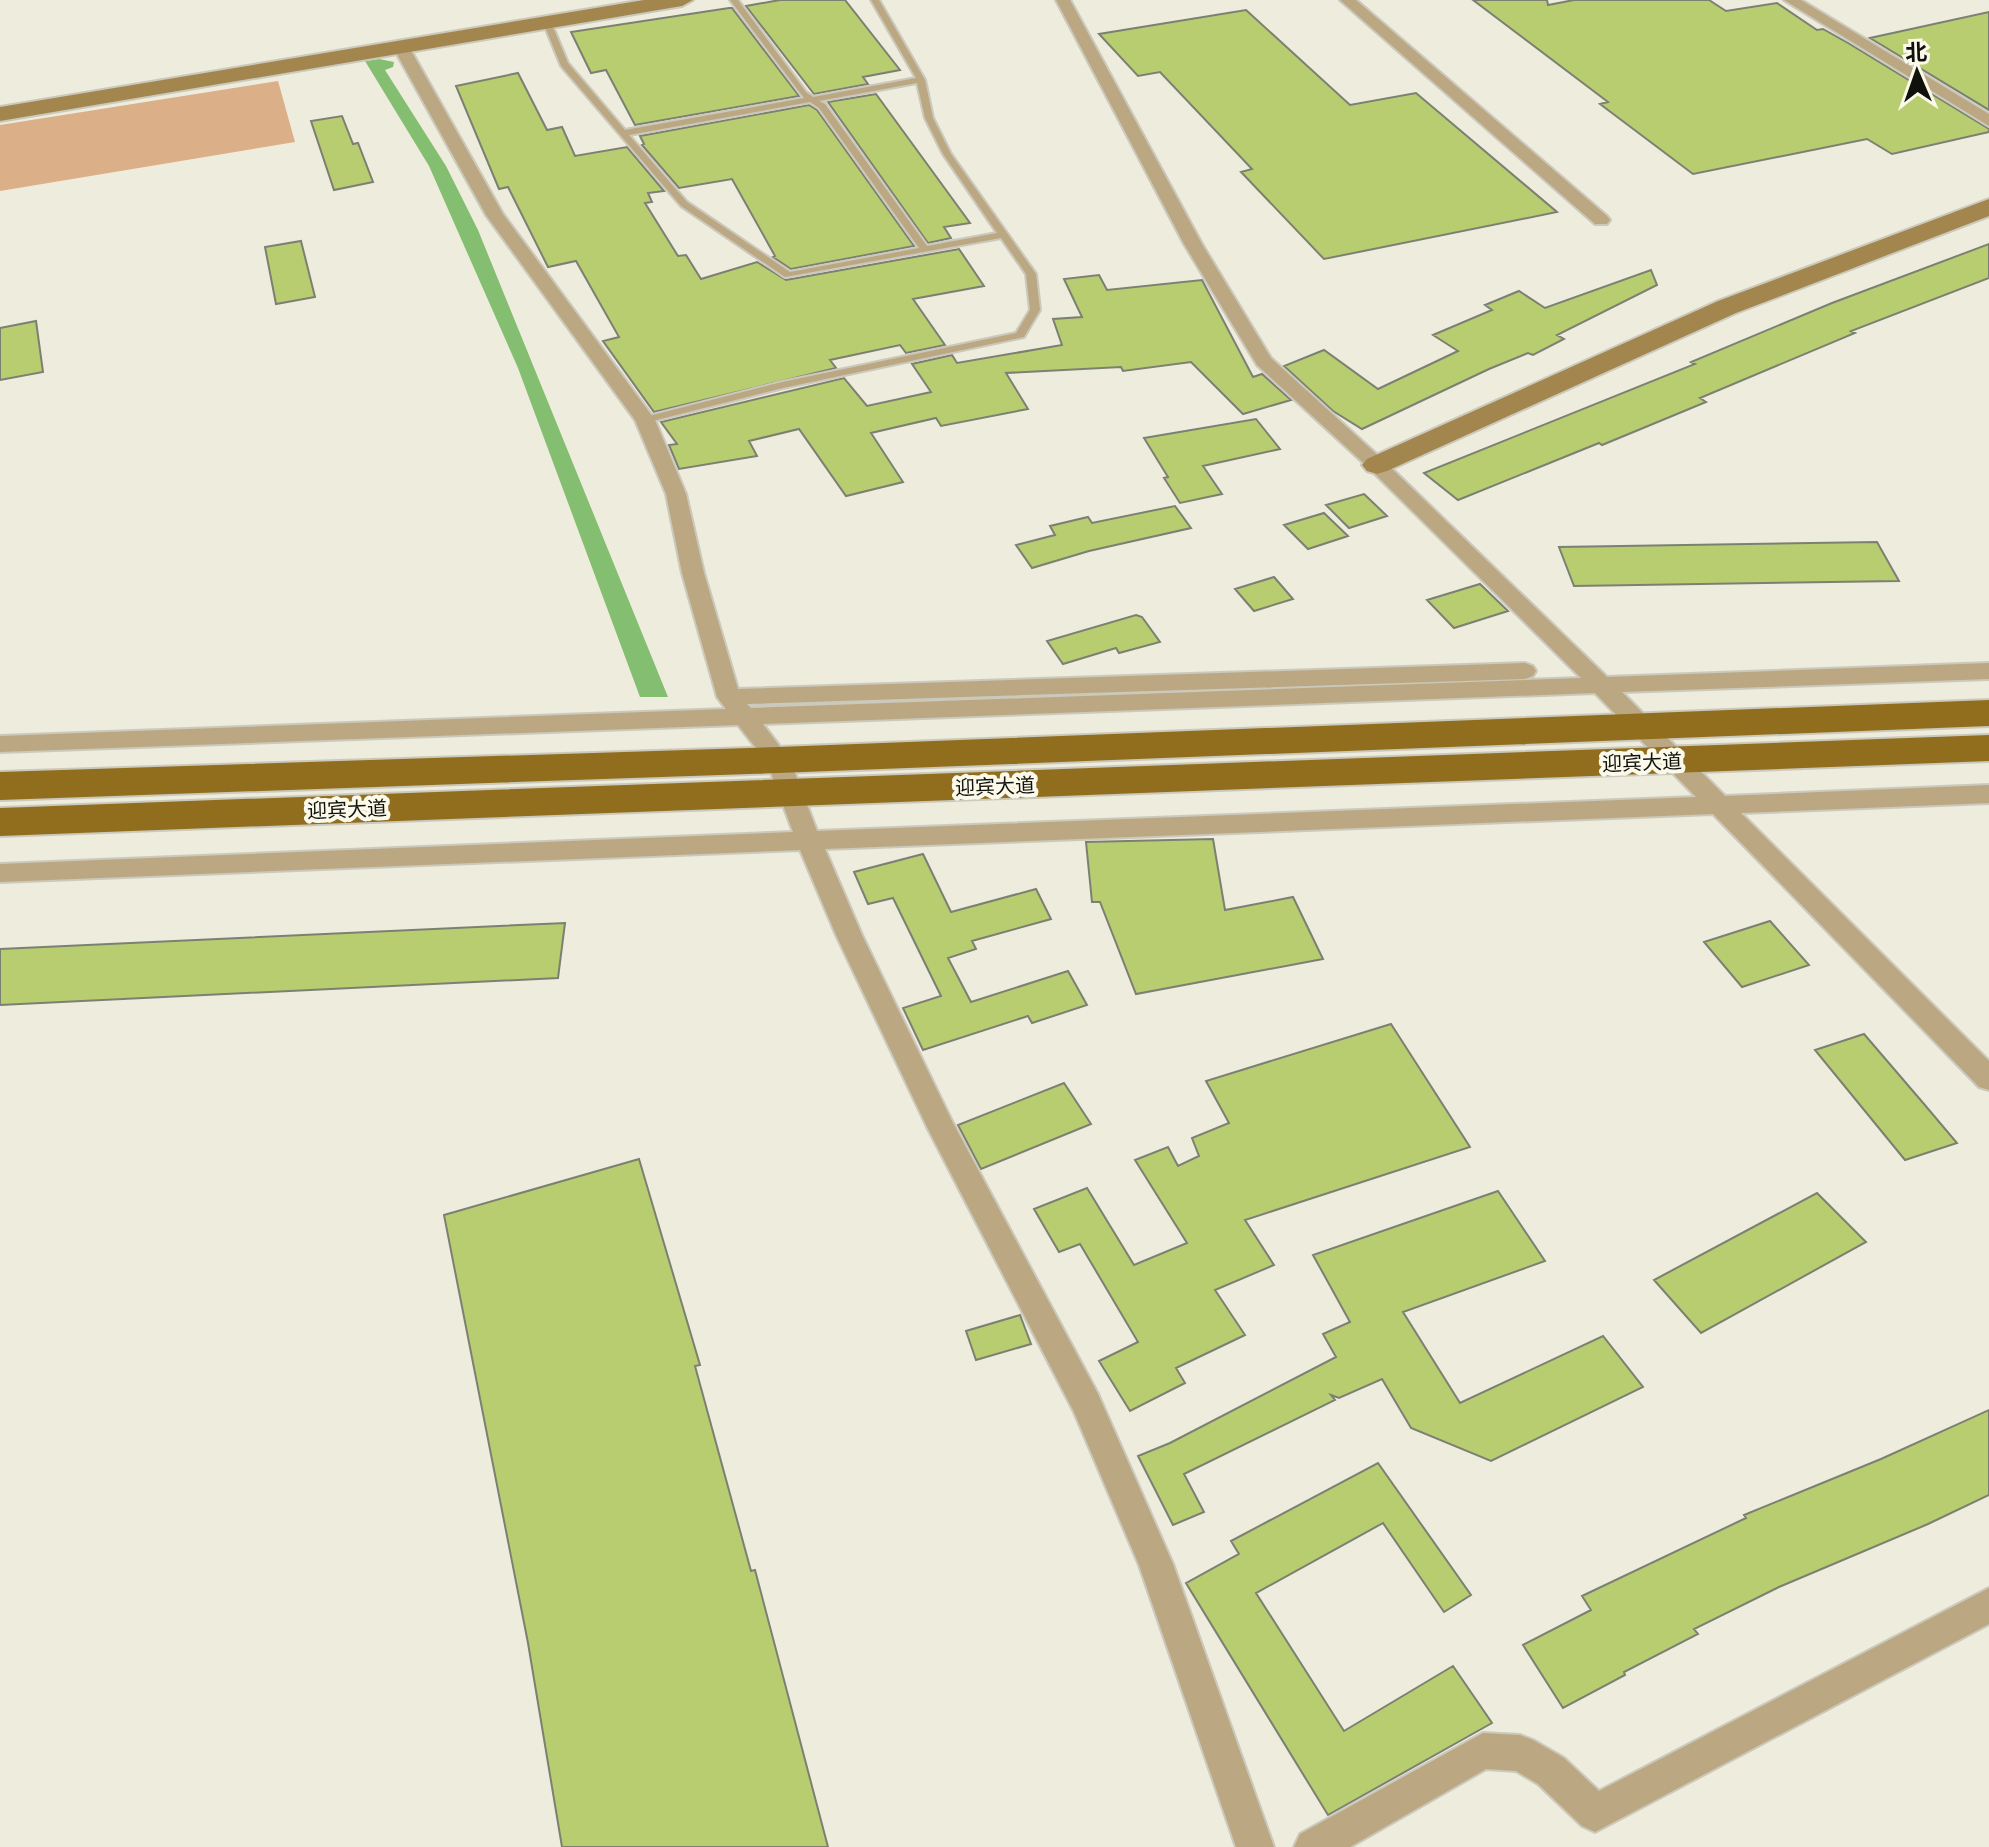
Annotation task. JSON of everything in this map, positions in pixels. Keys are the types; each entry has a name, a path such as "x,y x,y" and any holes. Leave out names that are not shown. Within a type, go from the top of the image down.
{"main road":[{"name":"迎宾大道","path":"0,822 1642,727 1989,713"},
{"name":"迎宾大道","path":"0,786 1675,761 1989,748"}],"street":[{"path":"0,114 401,47 546,11 682,0"},
{"path":"1063,0 1173,207 1264,361 1377,465 1585,669 1989,1079"},
{"path":"1347,0 1601,220"},
{"path":"1791,0 1989,121"},
{"path":"401,47 495,215 645,420 676,494 693,573 729,697 783,776 849,935 941,1127 1087,1404 1156,1564 1255,1847"},
{"path":"1377,465 1476,425 1606,359 1729,305 1989,207"},
{"path":"729,697 1585,669"},
{"path":"0,744 1989,671"},
{"path":"0,873 1989,794"},
{"path":"1313,1847 1483,1751 1520,1753 1551,1771 1595,1813 1989,1605"}],"lane":[{"path":"734,0 803,94 822,106 925,250"},
{"path":"645,420 782,385 1020,335 1035,310 1031,274 947,154 929,118 921,80 875,0"},
{"path":"546,11 564,64 684,204 788,275 1003,235"},
{"path":"624,133 921,80"}],"shaded area":[{"path":"379,59 394,62 393,67 385,70 446,166 478,230 668,697 640,697 518,368 429,166 365,61"},
{"path":"278,81 295,142 0,191 0,125"}],"building":[{"path":"780,0 845,0 900,70 863,77 868,84 814,94 746,6"},
{"path":"1473,0 1547,0 1548,5 1574,0 1709,0 1726,11 1777,3 1817,30 1823,29 1848,43 1989,129 1989,132 1892,154 1867,139 1693,174 1600,104 1608,102"},
{"path":"732,8 799,96 635,125 606,70 591,73 571,32"},
{"path":"1246,10 1350,105 1416,93 1557,212 1324,259 1241,172 1252,169 1160,72 1138,76 1099,34"},
{"path":"1989,12 1989,110 1870,38"},
{"path":"518,73 547,130 562,127 575,156 627,147 664,191 648,193 652,202 645,203 678,256 686,255 701,279 757,262 786,280 959,249 984,286 913,299 945,345 906,353 900,345 830,360 836,368 654,412 603,341 619,337 576,261 548,267 508,187 499,189 456,86"},
{"path":"876,94 970,223 944,227 951,238 928,243 828,102"},
{"path":"809,105 817,110 914,246 791,269 773,257 732,179 679,188 642,145 640,136"},
{"path":"342,116 353,144 358,143 373,182 334,190 311,121"},
{"path":"301,241 315,297 276,304 265,247"},
{"path":"1989,244 1989,278 1851,331 1855,333 1700,398 1706,402 1602,445 1599,443 1458,500 1424,473 1695,364 1691,362 1832,303"},
{"path":"1651,270 1657,285 1557,335 1564,339 1533,355 1528,353 1489,369 1362,429 1333,411 1284,366 1324,350 1378,389 1458,351 1433,335 1492,310 1485,305 1519,291 1545,308"},
{"path":"1099,275 1107,290 1202,280 1253,377 1262,374 1291,400 1243,414 1191,362 1123,371 1121,367 1006,373 1028,409 941,426 936,418 871,433 903,482 846,496 799,429 749,441 757,456 679,469 669,445 677,444 661,422 844,378 867,406 931,392 912,364 952,355 957,363 1062,345 1053,319 1082,317 1064,279"},
{"path":"36,321 43,372 0,380 0,328"},
{"path":"1256,419 1280,449 1203,466 1222,494 1180,503 1144,438"},
{"path":"1364,494 1387,516 1349,528 1326,505"},
{"path":"1175,506 1191,528 1089,551 1032,568 1016,545 1055,535 1050,526 1088,517 1092,523"},
{"path":"1324,513 1348,536 1308,549 1284,525"},
{"path":"1877,542 1899,581 1574,586 1559,547"},
{"path":"1274,577 1293,599 1254,611 1235,589"},
{"path":"1480,584 1508,611 1454,628 1427,600"},
{"path":"1136,615 1142,617 1160,642 1119,653 1116,648 1063,664 1047,641"},
{"path":"1213,839 1225,910 1293,897 1323,959 1136,994 1100,902 1092,902 1086,842"},
{"path":"923,854 951,912 1036,889 1051,919 972,941 976,949 948,958 971,1002 1068,971 1087,1005 1032,1023 1028,1016 923,1050 903,1008 941,996 893,898 868,904 854,872"},
{"path":"1770,921 1809,965 1742,987 1704,942"},
{"path":"565,923 558,978 0,1005 0,949"},
{"path":"1391,1024 1470,1147 1245,1220 1274,1265 1215,1290 1245,1335 1176,1368 1185,1383 1130,1411 1099,1361 1138,1342 1080,1244 1059,1252 1034,1209 1087,1188 1134,1265 1187,1243 1135,1160 1168,1147 1178,1166 1199,1156 1192,1138 1229,1123 1206,1081"},
{"path":"1864,1034 1957,1143 1905,1160 1815,1050"},
{"path":"1064,1083 1091,1124 981,1169 958,1125"},
{"path":"639,1159 700,1365 695,1366 751,1571 755,1570 828,1847 562,1847 528,1643 444,1215"},
{"path":"1498,1191 1545,1261 1403,1312 1460,1403 1603,1336 1643,1387 1491,1461 1411,1428 1382,1379 1339,1398 1331,1395 1335,1400 1184,1474 1204,1512 1173,1525 1138,1456 1170,1443 1336,1357 1323,1334 1350,1322 1313,1255"},
{"path":"1817,1193 1866,1242 1701,1333 1654,1280"},
{"path":"1020,1315 1031,1344 976,1360 966,1331"},
{"path":"1989,1410 1989,1495 1779,1587 1694,1629 1698,1634 1563,1708 1523,1645 1591,1610 1582,1596 1746,1518 1744,1515 1881,1459"},
{"path":"1378,1463 1471,1595 1444,1612 1383,1523 1256,1593 1344,1731 1453,1666 1492,1723 1328,1815 1186,1583 1239,1554 1231,1541"}]}
